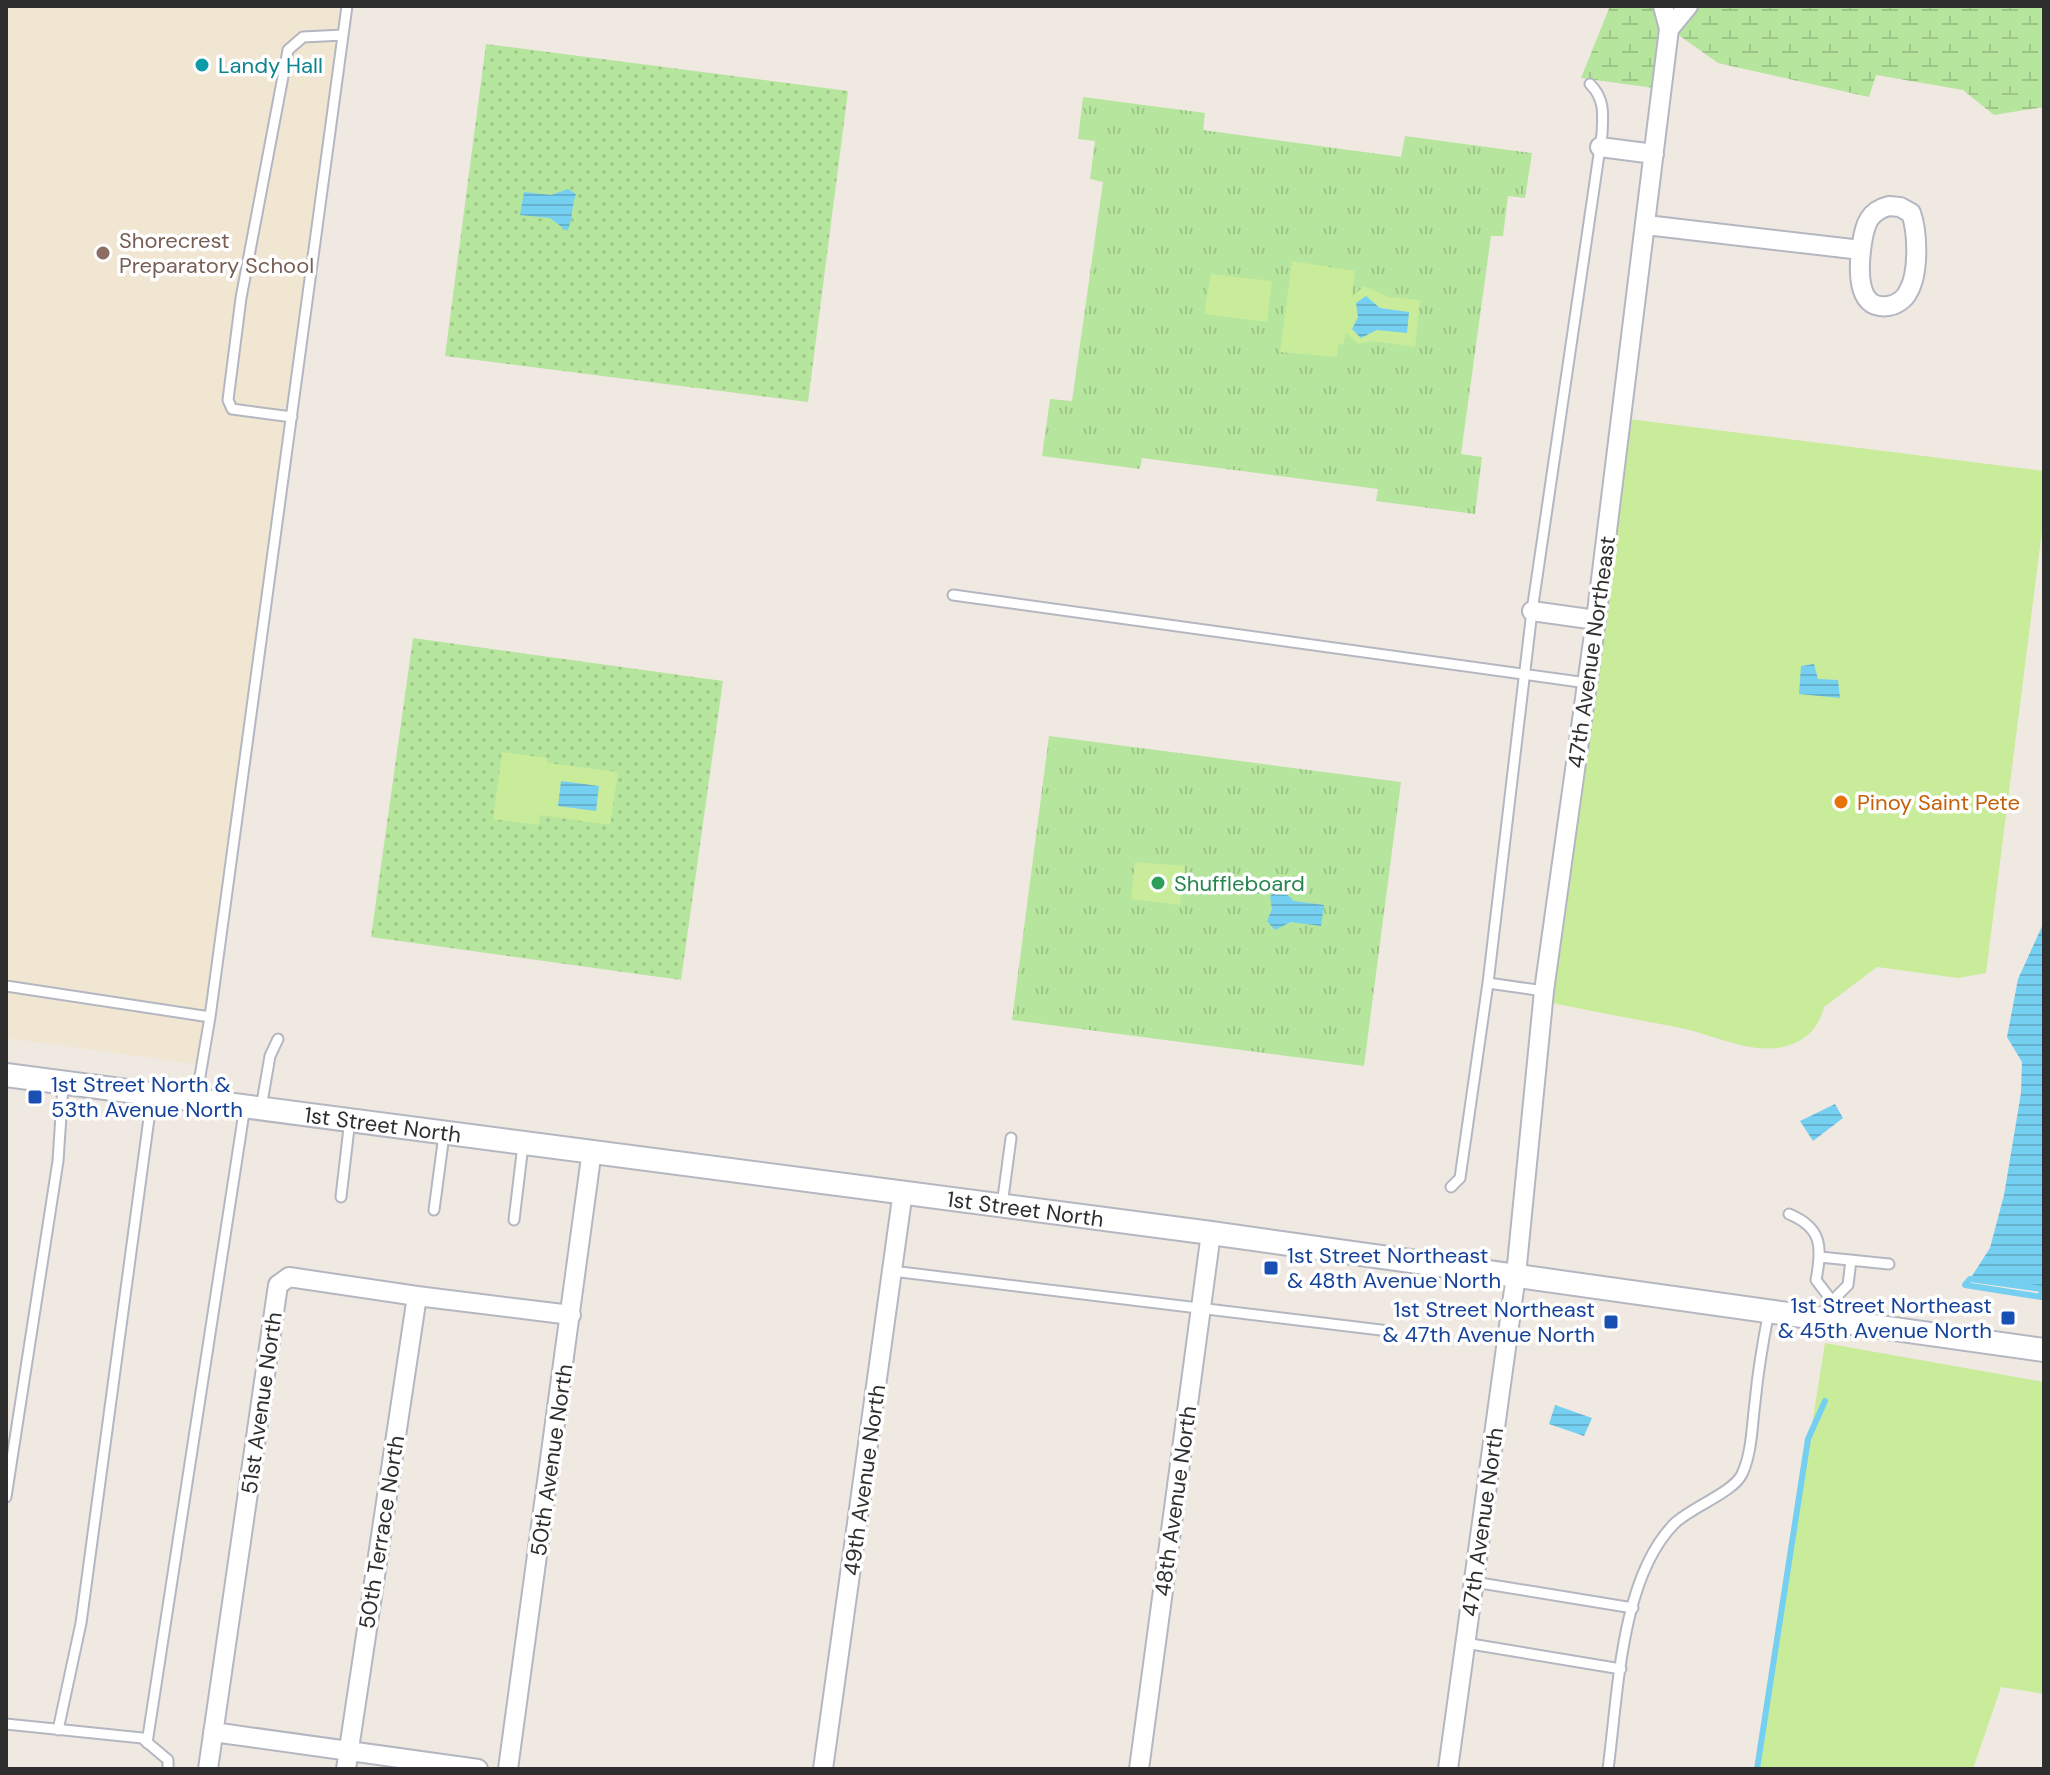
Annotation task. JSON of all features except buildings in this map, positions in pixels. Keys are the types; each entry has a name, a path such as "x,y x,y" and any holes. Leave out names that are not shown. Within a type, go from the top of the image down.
{"street":[{"name":"47th Avenue Northeast","path":"1516,1275 1544,991 1596,620 1669,29 1663,6"},
{"path":"1669,29 1688,6"},
{"path":"1600,147 1654,154"},
{"path":"1900,207 1911,213 1917,239 1915,256 1908,293 1899,302 1878,306 1868,299 1859,272 1861,250 1868,218 1878,209 1900,207"},
{"path":"1646,225 1861,250"},
{"path":"1532,611 1596,620"},
{"name":"1st Street North","path":"6,1075 903,1191 1769,1311 1831,1310 2044,1350"},
{"name":"50th Avenue North","path":"508,1769 592,1150"},
{"name":"49th Avenue North","path":"823,1769 903,1191"},
{"name":"48th Avenue North","path":"1139,1769 1211,1233"},
{"name":"47th Avenue North","path":"1448,1769 1516,1275"},
{"name":"51st Avenue North","path":"208,1769 278,1285 289,1277 571,1315"},
{"name":"50th Terrace North","path":"347,1760 417,1296"},
{"path":"213,1732 347,1760 478,1769"}],"lane":[{"path":"196,1100 210,1017 347,6"},
{"path":"292,417 232,409 228,400 241,298 288,50 303,37 343,35"},
{"path":"1451,1187 1460,1178 1488,983 1532,611 1600,147 1603,108 1599,94 1590,84"},
{"path":"953,595 1587,683"},
{"path":"1488,983 1544,991"},
{"path":"6,986 210,1017"},
{"path":"147,1743 253,1107 278,1039"},
{"path":"6,1497 58,1161 63,1082"},
{"path":"58,1730 81,1623 152,1094"},
{"path":"341,1197 350,1119"},
{"path":"434,1210 445,1131"},
{"path":"1002,1205 1011,1138"},
{"path":"514,1220 524,1141"},
{"path":"1789,1214 1803,1220 1816,1232 1820,1257 1816,1280 1831,1310 1848,1285 1851,1260"},
{"path":"1820,1257 1889,1264"},
{"path":"892,1271 1389,1331"},
{"path":"1608,1769 1625,1634 1633,1608 1653,1555 1674,1525 1709,1499 1732,1487 1742,1475 1769,1311"},
{"path":"1474,1582 1633,1608"},
{"path":"1465,1643 1621,1669"},
{"path":"6,1724 142,1738 168,1760 168,1769"}],"shaded area":[{"path":"6,6 347,6 203,1065 6,1038"}],"green space":[{"path":"1610,6 2044,6 2044,107 1994,115 1963,90 1876,75 1869,97 1718,63 1670,29 1661,89 1581,78"},
{"path":"486,44 848,91 808,402 445,356"},
{"path":"1083,97 1205,113 1203,130 1401,157 1405,136 1532,153 1525,198 1508,196 1503,236 1491,236 1461,454 1482,457 1475,514 1376,501 1378,489 1142,458 1140,469 1042,456 1050,399 1072,401 1103,182 1090,179 1095,141 1078,139"},
{"path":"1292,261 1355,271 1352,297 1364,286 1389,297 1420,300 1415,347 1374,341 1358,344 1346,333 1343,344 1338,345 1337,357 1280,352"},
{"path":"1211,274 1272,281 1267,322 1204,314"},
{"path":"1621,418 2044,471 2044,515 1986,973 1958,978 1877,967 1824,1007 1815,1028 1804,1038 1791,1045 1771,1048 1745,1046 1681,1028 1543,1001"},
{"path":"413,638 723,681 681,980 371,937"},
{"path":"1049,736 1401,782 1364,1066 1012,1020"},
{"path":"502,752 547,758 547,763 618,772 610,825 540,815 539,825 493,819"},
{"name":"Shuffleboard","path":"1135,862 1185,866 1180,905 1131,899"},
{"path":"1825,1343 2044,1382 2044,1694 2001,1687 1973,1769 1757,1769"}],"water":[{"path":"568,189 576,194 567,231 550,218 520,215 524,192 551,195"},
{"path":"1366,296 1380,308 1409,312 1407,333 1377,330 1361,338 1352,329 1358,317 1356,303"},
{"path":"1814,664 1818,679 1838,680 1840,698 1799,694 1801,666"},
{"path":"561,781 599,786 596,811 558,806"},
{"path":"1280,888 1294,901 1324,905 1321,926 1291,922 1275,930 1267,921 1272,909 1270,896"},
{"path":"2044,922 2042,1289 1970,1279 1990,1248 2004,1195 2021,1093 2022,1062 2007,1037 2018,979"},
{"path":"1835,1104 1843,1118 1813,1141 1800,1121"},
{"path":"1555,1405 1592,1418 1584,1436 1549,1424"}],"waterway":[{"path":"1970,1279 2042,1289 2041,1297 1965,1285 1970,1279"},
{"path":"1757,1769 1808,1439 1825,1401"}],"place":[{"name":"Landy Hall","path":"202,65"},
{"name":"Shorecrest Preparatory School","path":"103,253"},
{"name":"Pinoy Saint Pete","path":"1841,802"},
{"name":"Shuffleboard","path":"1158,883"},
{"name":"1st Street North & 53th Avenue North","path":"35,1097"},
{"name":"1st Street Northeast & 48th Avenue North","path":"1271,1268"},
{"name":"1st Street Northeast & 45th Avenue North","path":"2008,1318"},
{"name":"1st Street Northeast & 47th Avenue North","path":"1611,1322"}]}
